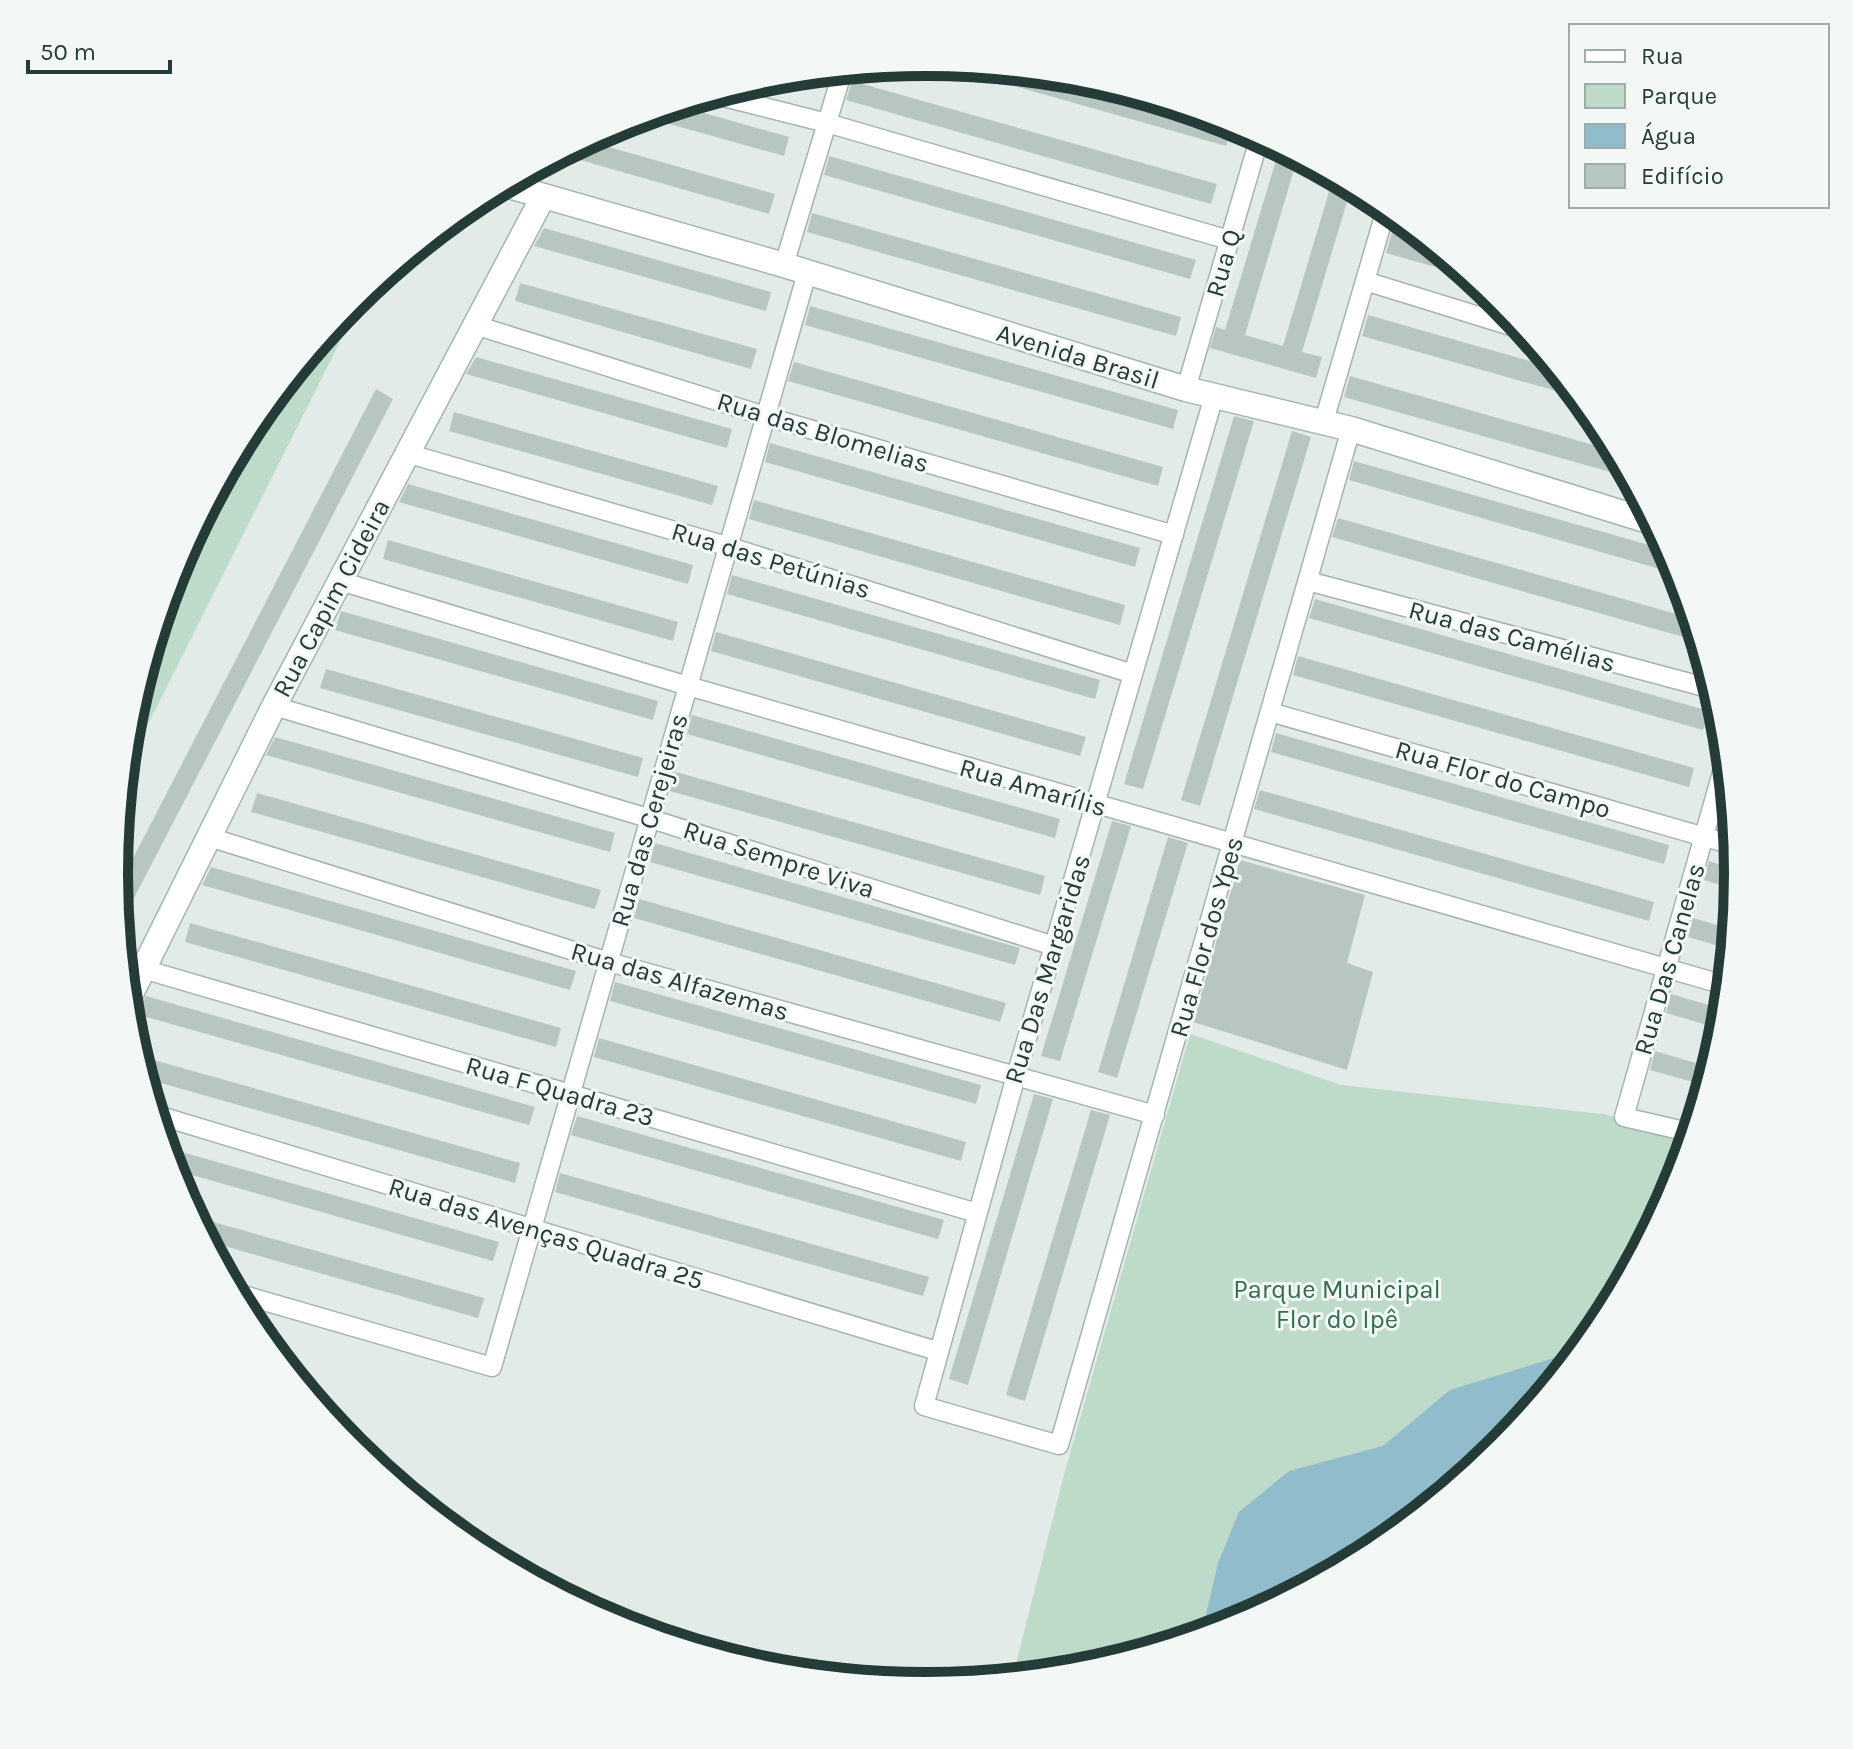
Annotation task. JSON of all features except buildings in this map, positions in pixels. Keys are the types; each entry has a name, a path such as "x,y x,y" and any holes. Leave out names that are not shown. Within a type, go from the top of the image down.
{"street":[{"name":"Rua das Cerejeiras","path":"249,1297 492,1367 648,818 768,417 827,123 840,81"},
{"path":"734,100 827,123 1229,240"},
{"name":"Rua Q","path":"1186,389 1257,148"},
{"name":"Avenida Brasil","path":"518,189 796,269 1186,389 1324,421 1642,519"},
{"name":"Rua Capim Cideira","path":"136,984 274,706 543,197"},
{"path":"1324,421 1383,220"},
{"path":"1365,281 1495,314"},
{"name":"Rua das Blomelias","path":"475,325 768,417 1174,535"},
{"name":"Rua Das Margaridas","path":"924,1406 937,1351 1214,396"},
{"name":"Rua Flor dos Ypes","path":"924,1406 1059,1445 1351,429"},
{"name":"Rua das Petúnias","path":"406,453 730,547 1133,674"},
{"name":"Rua Amarílis","path":"340,581 688,686 1717,983"},
{"name":"Rua das Camélias","path":"1308,581 1702,686"},
{"name":"Rua Sempre Viva","path":"274,706 648,818 1054,946"},
{"name":"Rua Flor do Campo","path":"1270,712 1724,843"},
{"name":"Rua Das Canelas","path":"1683,1131 1624,1117 1719,783"},
{"name":"Rua das Alfazemas","path":"209,837 609,962 1155,1115"},
{"name":"Rua F Quadra 23","path":"143,969 977,1213"},
{"name":"Rua das Avenças Quadra 25","path":"166,1118 937,1351"}],"green space":[{"path":"349,324 140,741 155,668 170,618 210,521 235,475 293,388"},
{"name":"Parque Municipal Flor do Ipê","path":"1190,1034 1341,1085 1603,1114 1682,1134 1643,1228 1618,1274 1560,1361 1527,1401 1453,1475 1413,1508 1326,1566 1280,1591 1183,1631 1082,1658 1015,1668 1065,1471"}],"water":[{"path":"1564,1355 1491,1439 1413,1508 1326,1566 1280,1591 1204,1623 1218,1563 1239,1512 1289,1471 1383,1446 1450,1390"}]}
